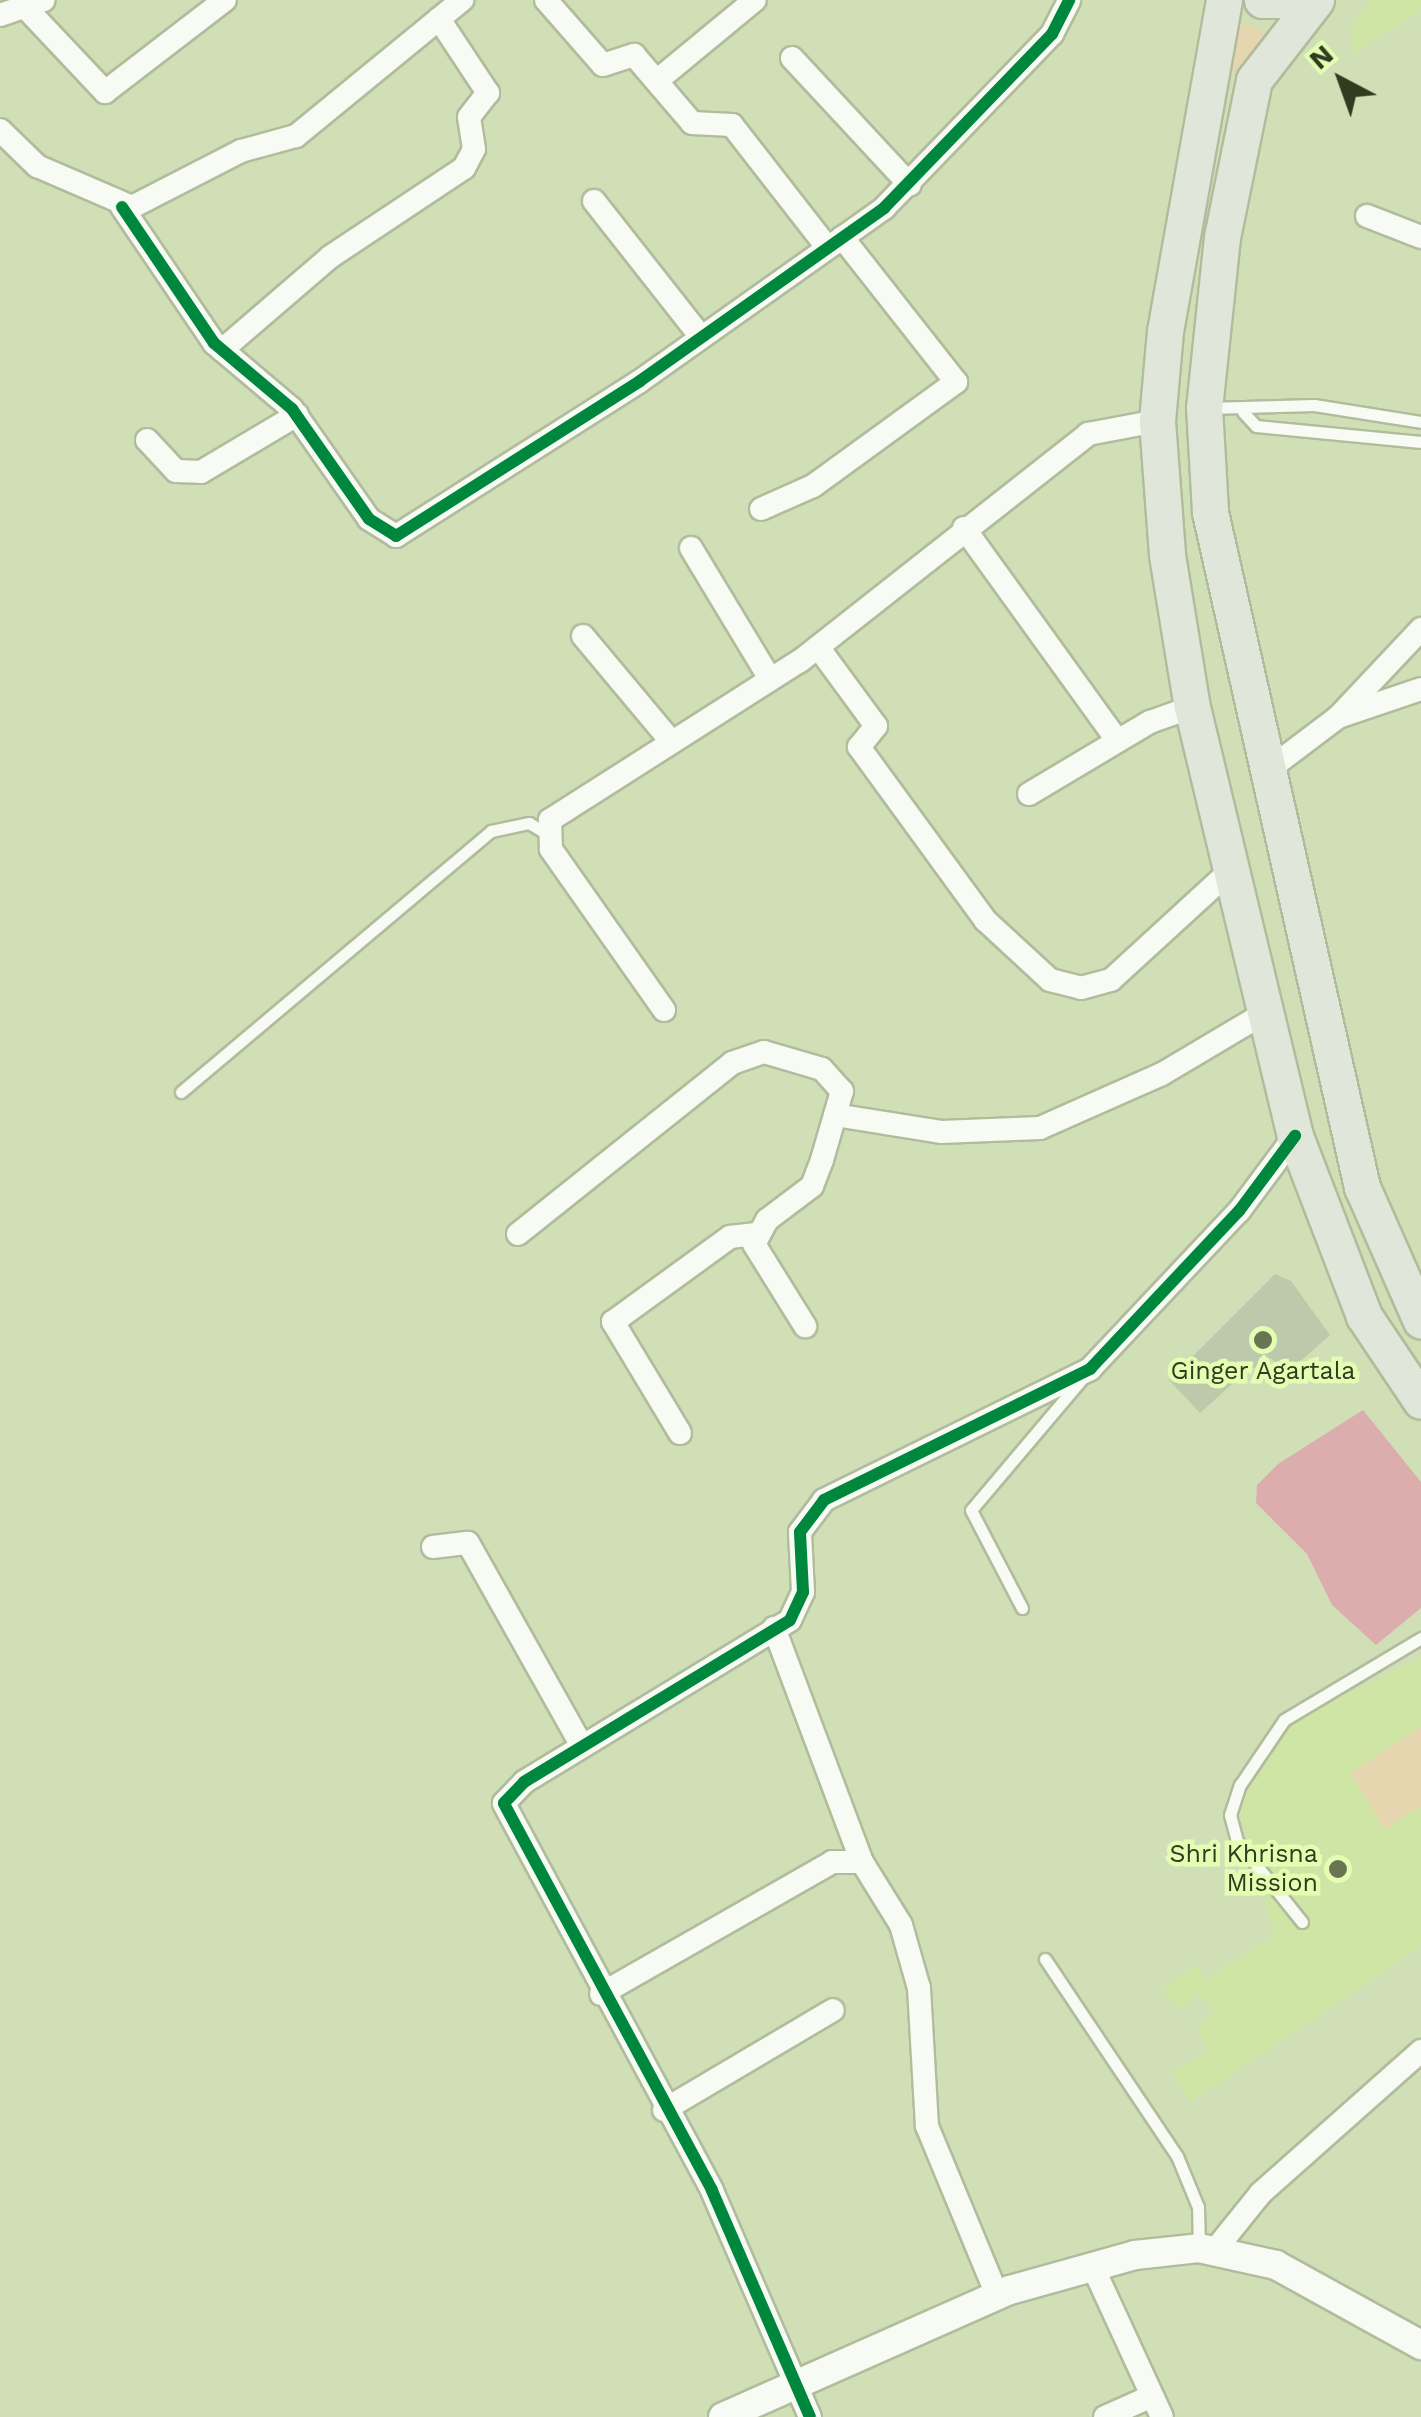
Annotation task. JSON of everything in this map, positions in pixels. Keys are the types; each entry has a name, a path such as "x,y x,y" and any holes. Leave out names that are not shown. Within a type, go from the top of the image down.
{"main road":[{"path":"1224,0 1157,421 1192,707 1263,1014 1296,1136 1364,1316 1421,1400"},
{"path":"1262,0 1312,0"},
{"path":"1312,0 1254,80 1222,236 1204,407 1210,512 1362,1188 1419,1314"}],"street":[{"path":"0,15 34,4 105,92 226,0"},
{"path":"122,206 296,136 462,0"},
{"path":"546,0 603,65 634,55 659,79 692,123 732,125 956,382 812,486 761,509"},
{"path":"659,79 755,0"},
{"path":"0,130 37,166 85,181 122,206 222,350 297,415 369,519 396,536 640,381 698,333 834,242 910,185 1052,34 1070,0"},
{"path":"222,350 330,257 470,158 469,117 488,92 439,19"},
{"path":"792,58 910,185"},
{"path":"594,202 698,333"},
{"path":"1366,216 1421,237"},
{"path":"148,440 176,471 201,472 297,415"},
{"path":"664,1010 544,832 670,740 818,647 964,528 1088,434 1157,421"},
{"path":"964,528 1117,740"},
{"path":"691,548 770,679"},
{"path":"1268,770 1338,717 1421,630"},
{"path":"582,636 670,740"},
{"path":"818,647 876,726 859,747 984,920 1050,980 1081,988 1111,980 1232,869"},
{"path":"1338,717 1421,689"},
{"path":"1029,794 1117,740 1192,707"},
{"path":"835,1115 941,1132 1040,1128 1162,1074 1263,1014"},
{"path":"518,1234 732,1064 764,1052 832,1073 842,1092 812,1186 754,1234 730,1237 613,1322 680,1433"},
{"path":"810,2417 798,2379 664,2110 504,1803 582,1746 774,1628 801,1606 796,1559 806,1514 1090,1369 1239,1211 1296,1136"},
{"path":"754,1234 805,1326"},
{"path":"433,1547 468,1543 582,1746"},
{"path":"774,1628 862,1862 901,1924 919,1988 927,2126 997,2296"},
{"path":"601,1994 832,1862 862,1862"},
{"path":"664,2110 833,2010"},
{"path":"1207,2249 1261,2194 1421,2052"},
{"path":"723,2417 798,2379 997,2296 1092,2266 1207,2249 1276,2265 1421,2345"},
{"path":"1092,2266 1157,2406 1105,2417"}],"lane":[{"path":"1204,407 1243,412 1314,405 1421,422"},
{"path":"1243,412 1256,426 1421,442"},
{"path":"182,1092 491,832 529,823 544,832"},
{"path":"1022,1608 971,1510 1090,1369"},
{"path":"1302,1922 1237,1841 1230,1815 1240,1785 1284,1720 1421,1638"},
{"path":"1045,1959 1177,2156 1198,2207 1207,2249"}],"shaded area":[{"path":"1370,0 1421,0 1421,11 1351,55 1351,25"},
{"path":"1233,22 1273,33 1225,82"},
{"path":"1363,1410 1421,1482 1421,1608 1376,1645 1332,1605 1307,1554 1256,1503 1257,1485 1278,1464"},
{"name":"Shri Khrisna Mission","path":"1421,1657 1421,1947 1191,2102 1171,2073 1209,2050 1196,2028 1215,2011 1199,1994 1179,2009 1162,1989 1196,1964 1206,1979 1274,1935 1237,1803 1279,1728"},
{"path":"1421,1727 1421,1806 1385,1829 1350,1773"}],"building":[{"name":"Ginger Agartala","path":"1275,1274 1291,1281 1330,1335 1286,1374 1271,1358 1243,1374 1200,1413 1169,1380"}],"cycle path":[{"path":"122,207 214,343 292,409 369,519 396,536 640,381 884,208 1052,34 1069,0"},
{"path":"810,2417 712,2190 504,1803 524,1782 790,1620 803,1592 800,1532 824,1500 1090,1369 1239,1211 1295,1136"}],"place":[{"name":"Ginger Agartala","path":"1263,1340"},
{"name":"Shri Khrisna Mission","path":"1338,1869"}]}
